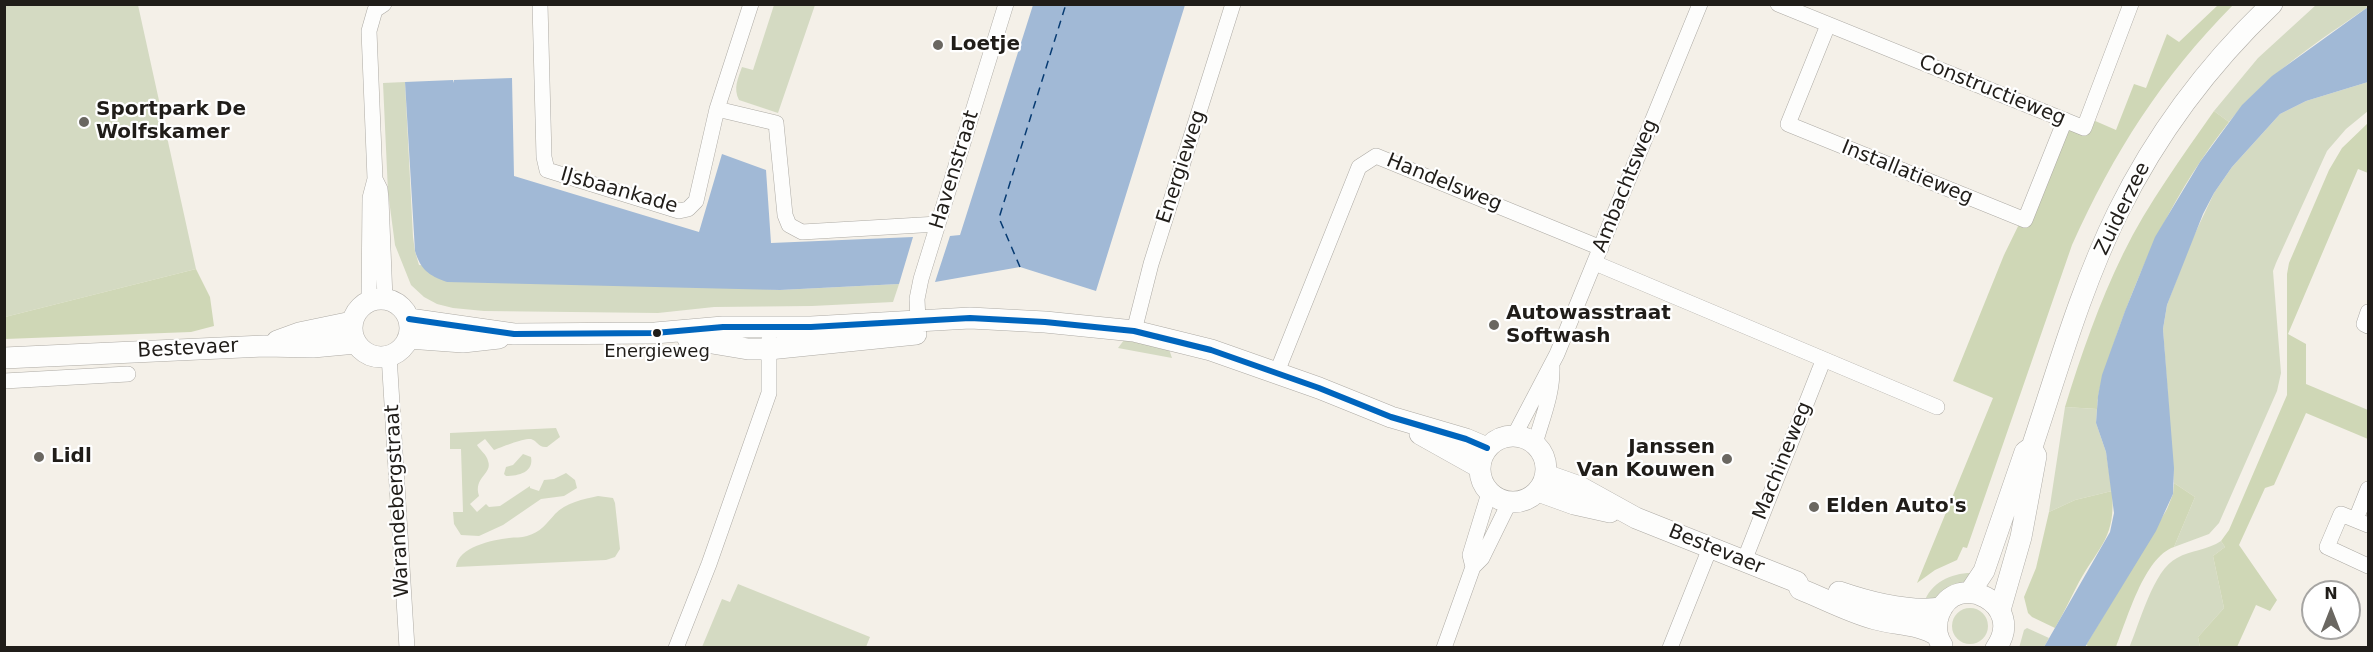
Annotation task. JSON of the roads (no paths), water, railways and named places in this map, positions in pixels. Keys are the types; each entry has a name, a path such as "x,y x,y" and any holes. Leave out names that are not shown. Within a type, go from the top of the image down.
{"street":[{"path":"377,300 381,199 380,189 375,179 369,30 375,10 384,4"},
{"name":"IJsbaankade","path":"540,4 544,157 548,170 679,211 688,209 696,201 717,109"},
{"path":"752,4 717,109 776,123 785,215 789,225 802,232 938,224"},
{"name":"Havenstraat","path":"914,327 921,279 1006,4"},
{"name":"Energieweg","path":"1134,332 1151,264 1233,4"},
{"name":"Ambachtsweg","path":"1514,435 1552,366 1700,4"},
{"name":"Constructieweg","path":"1778,4 2084,128 2131,4"},
{"name":"Zuiderzee","path":"1970,592 1984,571 2025,452 2032,447 2092,273 2127,194 2175,116 2224,54 2272,4"},
{"name":"Installatieweg","path":"1828,25 1788,124 2025,220 2065,120"},
{"name":"Handelsweg","path":"1277,372 1359,167 1377,156 1601,248"},
{"path":"1595,263 1823,361 1937,407"},
{"path":"377,300 391,300 402,307 408,328 399,350 389,355 371,355 356,343 352,334 352,322 357,310 377,300"},
{"path":"2368,312 2364,324 2368,326"},
{"path":"408,328 464,342 493,340 514,334 655,333 769,326 914,327 1026,321 1134,332 1211,350 1277,372 1390,417 1466,439 1483,457"},
{"name":"Bestevaer","path":"264,346 299,333 352,322"},
{"path":"676,648 709,564 770,393 769,326"},
{"path":"655,333 748,349 770,350 914,327"},
{"name":"Bestevaer","path":"4,358 264,346 299,348 356,343"},
{"name":"Bestevaer","path":"106,376 111,353"},
{"name":"Warandebergstraat","path":"389,355 407,648"},
{"name":"Machineweg","path":"1744,561 1823,361"},
{"name":"Ambachtsweg","path":"1535,444 1549,399 1552,366"},
{"name":"Bestevaer","path":"4,381 128,374"},
{"path":"1514,435 1535,444 1544,456 1542,483 1520,502 1509,503 1489,493 1481,480 1483,457 1494,441 1514,435"},
{"name":"Zuiderzee","path":"1996,648 2004,628 2000,610 2027,508 2036,456 2032,447"},
{"name":"Bestevaer","path":"1542,483 1580,487 1636,518 1797,582 1804,579 1876,603 1922,610 1941,608"},
{"path":"2368,489 2362,522 2341,514 2327,547 2368,566"},
{"path":"1473,567 1470,555 1489,493"},
{"path":"1443,648 1473,567 1482,558 1509,503"},
{"path":"1670,648 1710,548"},
{"name":"Bestevaer","path":"1797,582 1800,589 1875,619 1918,626 1941,642"},
{"path":"1941,642 1937,622 1941,608 1954,597 1970,592 1987,597 2000,610"}],"water":[{"path":"1033,5 1185,5 1096,291 1020,267 935,282 950,236 960,235"},
{"path":"2368,7 2368,82 2306,101 2280,114 2232,167 2203,214 2167,305 2163,329 2174,468 2173,494 2156,531 2085,647 2044,647 2110,532 2114,513 2106,452 2096,423 2098,396 2102,375 2155,237 2200,162 2242,105 2272,76"},
{"path":"512,78 514,176 699,232 722,154 766,170 771,243 913,237 899,284 780,290 447,282 435,277 426,271 415,251 405,82 453,80 454,83 454,80"}],"place":[{"name":"Loetje","path":"938,45"},
{"name":"Sportpark De Wolfskamer","path":"84,122"},
{"name":"Autowasstraat Softwash","path":"1494,325"},
{"name":"Energieweg","path":"657,333"},
{"name":"Lidl","path":"39,457"},
{"name":"Janssen Van Kouwen","path":"1727,459"},
{"name":"Elden Auto's","path":"1814,507"}]}
